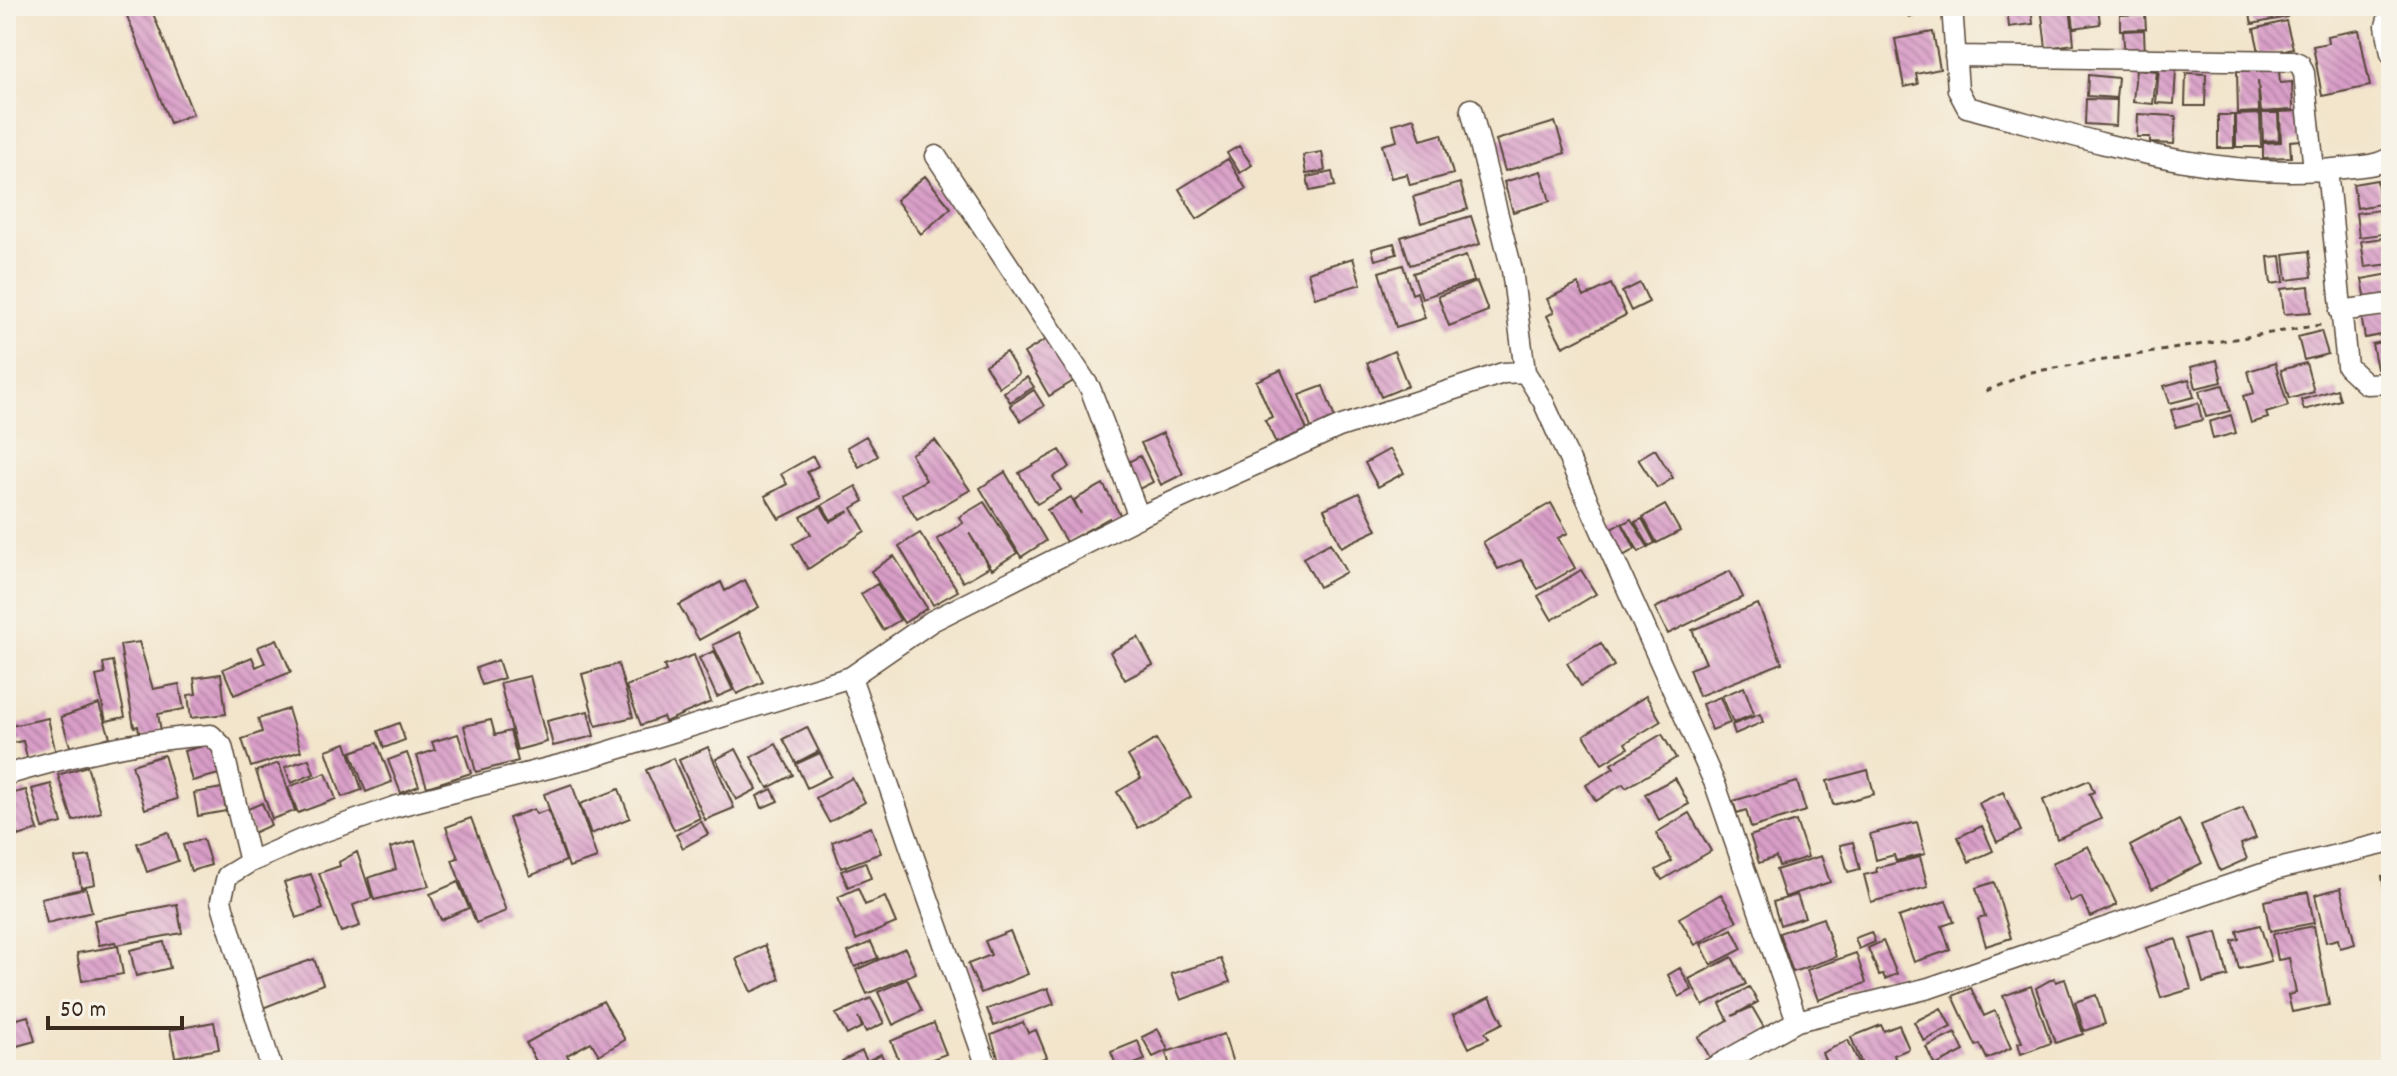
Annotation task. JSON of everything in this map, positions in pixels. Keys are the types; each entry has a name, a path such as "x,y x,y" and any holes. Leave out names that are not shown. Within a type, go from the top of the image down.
{"street":[{"path":"1952,6 1958,90 1967,107 2190,164 2272,171 2320,170 2382,163 2391,157"},
{"path":"2391,8 2386,26 2391,53"},
{"path":"1955,56 2293,61 2300,64 2304,73 2351,373 2375,387 2391,383"},
{"path":"1471,109 1512,270 1525,372 1543,401 1715,784 1797,1021"},
{"path":"936,156 1090,388 1139,517"},
{"path":"2341,316 2391,304"},
{"path":"272,1070 221,901 227,876 250,862 394,807 588,758 851,677 932,621 1139,517 1339,427 1471,381 1525,372"},
{"path":"851,677 988,1070"},
{"path":"6,775 89,751 166,738 211,735 222,746 250,862"},
{"path":"1709,1070 1797,1021 1929,988 2274,870 2391,842"}],"path":[{"path":"1986,391 2031,372 2341,316"}],"building":[{"path":"123,6 150,6 193,114 170,123"},
{"path":"1904,6 1929,6 1930,9 1909,17"},
{"path":"2007,6 2031,6 2033,24 2009,27"},
{"path":"2041,6 2070,6 2074,44 2046,48"},
{"path":"2071,6 2098,6 2100,24 2074,28"},
{"path":"2248,6 2284,6 2287,17 2252,24"},
{"path":"2145,14 2146,29 2120,30 2120,15"},
{"path":"2286,21 2293,48 2260,56 2254,29"},
{"path":"2144,30 2145,57 2125,58 2123,31"},
{"path":"2359,30 2370,86 2322,96 2313,46 2328,43 2327,36"},
{"path":"1933,32 1940,69 1916,74 1918,84 1904,87 1895,39"},
{"path":"2159,68 2176,69 2174,104 2156,103"},
{"path":"2136,69 2157,71 2153,104 2133,102"},
{"path":"2279,70 2280,83 2292,82 2293,110 2261,112 2258,80 2259,112 2238,113 2237,71"},
{"path":"2186,73 2206,74 2205,106 2185,106"},
{"path":"2088,75 2118,78 2116,98 2087,96"},
{"path":"2086,99 2117,100 2116,126 2085,124"},
{"path":"2300,111 2301,140 2290,141 2291,157 2263,158 2263,143 2281,142 2280,112"},
{"path":"2262,113 2278,113 2279,140 2263,141"},
{"path":"2138,114 2176,116 2174,144 2150,143 2150,137 2137,137"},
{"path":"2260,114 2261,147 2236,147 2236,115"},
{"path":"2218,115 2234,115 2234,148 2218,148"},
{"path":"1414,118 1421,140 1442,134 1453,174 1410,185 1407,174 1391,178 1382,145 1397,141 1393,124"},
{"path":"1555,122 1565,153 1505,171 1496,140"},
{"path":"1239,146 1252,165 1240,173 1227,153"},
{"path":"1322,152 1325,171 1306,174 1303,155"},
{"path":"1228,159 1246,189 1197,219 1179,189"},
{"path":"1541,171 1550,201 1513,212 1504,182"},
{"path":"1332,172 1335,186 1310,191 1307,177"},
{"path":"925,176 951,208 921,234 896,200"},
{"path":"2377,180 2380,204 2357,208 2353,184"},
{"path":"1460,183 1468,209 1421,223 1413,197"},
{"path":"2379,210 2383,234 2359,237 2356,213"},
{"path":"1471,216 1480,244 1410,265 1401,237"},
{"path":"2391,237 2391,264 2365,267 2361,241"},
{"path":"1394,243 1397,254 1375,260 1372,249"},
{"path":"2309,251 2312,277 2287,280 2284,254"},
{"path":"1466,256 1474,281 1422,298 1413,273"},
{"path":"2281,256 2284,282 2271,284 2268,257"},
{"path":"1353,258 1361,284 1315,298 1308,272"},
{"path":"1403,265 1412,294 1417,292 1425,318 1396,327 1379,272"},
{"path":"2390,274 2391,302 2367,306 2362,279"},
{"path":"1477,282 1488,311 1449,326 1438,296"},
{"path":"1640,283 1649,302 1631,311 1622,292"},
{"path":"1578,284 1584,297 1611,284 1626,315 1563,347 1547,316 1554,312 1547,299"},
{"path":"2309,286 2311,312 2284,314 2281,289"},
{"path":"2387,309 2391,333 2365,338 2361,315"},
{"path":"2321,331 2328,354 2304,360 2298,337"},
{"path":"1050,337 1075,380 1049,396 1024,353"},
{"path":"2391,340 2391,366 2377,369 2372,344"},
{"path":"1394,351 1408,386 1381,397 1367,363"},
{"path":"1006,352 1019,374 999,387 985,365"},
{"path":"2217,360 2222,382 2196,388 2191,367"},
{"path":"2275,363 2288,406 2266,413 2268,418 2251,423 2243,396 2254,393 2248,371"},
{"path":"2306,363 2314,392 2289,399 2281,370"},
{"path":"1281,370 1307,430 1276,443 1265,420 1272,417 1256,381"},
{"path":"1027,377 1034,387 1010,402 1004,392"},
{"path":"2189,379 2194,397 2170,403 2164,386"},
{"path":"2223,385 2230,411 2206,417 2199,391"},
{"path":"1323,386 1337,424 1313,433 1299,395"},
{"path":"2337,389 2340,400 2304,410 2301,400"},
{"path":"1034,390 1044,406 1021,421 1010,405"},
{"path":"2198,403 2202,420 2176,427 2171,410"},
{"path":"2231,415 2236,433 2213,439 2209,422"},
{"path":"1163,433 1183,474 1161,485 1141,443"},
{"path":"866,436 878,456 859,467 847,447"},
{"path":"935,440 970,490 917,520 901,494 926,480 911,454"},
{"path":"1390,449 1404,473 1378,487 1365,463"},
{"path":"1655,449 1673,478 1657,488 1638,459"},
{"path":"1060,450 1070,467 1053,477 1061,490 1037,504 1019,473"},
{"path":"813,456 818,466 807,472 821,498 779,519 765,496 787,484 781,474"},
{"path":"1140,456 1153,482 1135,491 1122,465"},
{"path":"1005,472 1046,541 1021,557 980,488"},
{"path":"1103,484 1123,520 1114,526 1109,518 1066,542 1047,510 1071,497 1081,514 1074,500"},
{"path":"856,486 864,501 852,508 865,531 808,569 793,544 811,534 801,517 821,506 830,522 849,511 831,520 822,505"},
{"path":"1359,493 1377,530 1341,547 1324,509"},
{"path":"984,502 1017,553 992,569 969,533 989,567 963,582 937,539 963,523 959,517"},
{"path":"1551,503 1568,533 1558,538 1575,568 1538,589 1521,560 1498,569 1483,542"},
{"path":"1665,505 1680,531 1657,543 1643,517"},
{"path":"1631,519 1648,547 1639,552 1623,524"},
{"path":"1642,519 1655,543 1649,546 1635,522"},
{"path":"1622,523 1635,549 1619,558 1606,532"},
{"path":"920,533 958,591 933,605 899,546"},
{"path":"1330,543 1346,572 1319,587 1303,558"},
{"path":"894,556 927,608 904,623 871,571"},
{"path":"1581,570 1596,594 1552,620 1538,596"},
{"path":"1730,571 1743,597 1668,634 1655,608"},
{"path":"745,580 759,607 699,640 679,605 721,582 725,591"},
{"path":"877,584 900,620 883,630 861,594"},
{"path":"1758,604 1782,663 1699,696 1689,669 1706,663 1692,630"},
{"path":"739,632 763,682 737,694 713,645"},
{"path":"1138,637 1153,665 1125,680 1110,652"},
{"path":"277,639 291,672 234,695 223,669 252,657 256,667 265,663 258,647"},
{"path":"139,642 153,689 179,684 184,709 158,714 162,737 140,736 138,726 134,727 120,645"},
{"path":"1601,643 1614,666 1581,686 1567,663"},
{"path":"714,651 733,690 717,697 699,658"},
{"path":"694,655 711,702 665,722 663,717 641,725 626,686 666,671 664,666"},
{"path":"498,660 504,678 482,685 476,668"},
{"path":"113,661 125,717 106,721 96,676 105,674 103,663"},
{"path":"618,664 633,717 596,726 582,674"},
{"path":"221,674 226,714 191,718 188,695 196,694 194,678"},
{"path":"530,676 547,742 517,750 500,683"},
{"path":"1744,687 1754,714 1733,723 1722,696"},
{"path":"1646,696 1661,721 1625,743 1628,748 1602,764 1584,735"},
{"path":"1720,697 1730,723 1712,730 1702,704"},
{"path":"99,704 110,737 71,749 61,717"},
{"path":"288,709 301,751 251,767 242,739 262,732 258,719"},
{"path":"588,711 594,736 553,746 547,721"},
{"path":"1760,714 1763,722 1735,734 1732,725"},
{"path":"48,718 56,754 28,761 23,741 6,744 6,727"},
{"path":"491,720 495,735 510,731 518,761 476,772 464,726"},
{"path":"399,723 405,740 384,748 378,731"},
{"path":"807,727 819,751 796,763 783,739"},
{"path":"458,734 471,773 427,787 417,756 435,750 432,742"},
{"path":"1662,734 1676,758 1626,788 1623,784 1596,801 1586,785 1614,768 1611,764"},
{"path":"1156,739 1191,797 1138,828 1117,792 1141,778 1128,756"},
{"path":"346,743 362,790 342,797 326,750"},
{"path":"377,743 392,782 366,792 351,752"},
{"path":"211,744 219,774 192,781 184,751"},
{"path":"776,744 793,775 768,788 751,757"},
{"path":"708,747 734,808 705,820 679,760"},
{"path":"736,749 757,789 736,800 716,759"},
{"path":"407,753 419,786 401,793 388,760"},
{"path":"820,753 831,776 807,788 796,764"},
{"path":"164,755 177,799 145,809 132,765"},
{"path":"673,758 700,818 674,830 646,770"},
{"path":"309,759 314,774 291,783 285,767"},
{"path":"279,763 295,811 272,819 256,771"},
{"path":"87,766 101,812 73,821 58,775"},
{"path":"1868,770 1874,794 1833,805 1827,781"},
{"path":"326,773 336,799 298,813 288,787"},
{"path":"852,778 865,802 829,822 816,798"},
{"path":"1675,778 1689,804 1659,820 1645,794"},
{"path":"2089,780 2094,792 2089,794 2101,819 2057,839 2043,800"},
{"path":"1797,782 1806,811 1751,828 1746,810 1737,813 1733,801"},
{"path":"51,784 62,823 43,828 32,789"},
{"path":"572,784 597,858 569,867 544,794"},
{"path":"222,788 226,811 198,816 194,793"},
{"path":"619,789 630,818 591,834 580,804"},
{"path":"772,789 778,801 762,808 757,796"},
{"path":"26,790 38,830 18,836 14,823 6,825 6,795"},
{"path":"2003,792 2021,831 1997,842 1979,803"},
{"path":"262,803 271,825 253,833 243,811"},
{"path":"2243,808 2256,838 2241,844 2247,859 2220,871 2201,825"},
{"path":"534,809 536,814 548,810 566,861 530,876 509,818"},
{"path":"1689,813 1711,851 1662,880 1656,870 1672,861 1656,833"},
{"path":"471,818 506,911 476,923 452,860 458,858 446,827"},
{"path":"2179,820 2202,863 2152,889 2130,846"},
{"path":"701,821 708,834 683,848 676,835"},
{"path":"1796,821 1808,857 1779,866 1776,857 1759,863 1750,836"},
{"path":"1917,822 1925,854 1896,861 1894,855 1876,860 1870,834"},
{"path":"1982,826 1993,851 1969,862 1958,837"},
{"path":"871,827 881,853 841,868 832,842"},
{"path":"168,832 178,861 147,872 137,843"},
{"path":"203,839 211,865 191,871 183,845"},
{"path":"415,841 429,886 374,900 368,878 396,869 390,848"},
{"path":"1853,842 1860,869 1848,872 1840,845"},
{"path":"2088,846 2117,905 2091,917 2081,897 2071,902 2052,863"},
{"path":"357,852 372,898 353,905 360,926 341,932 319,873 340,866 339,862"},
{"path":"90,856 95,884 81,887 76,858"},
{"path":"1821,856 1830,882 1785,897 1776,870"},
{"path":"1920,857 1928,887 1871,902 1864,875 1877,872 1876,868"},
{"path":"865,862 871,878 848,887 841,871"},
{"path":"311,874 323,909 296,918 284,882"},
{"path":"2391,875 2391,901 2386,902 2382,876"},
{"path":"458,882 469,908 441,920 430,894"},
{"path":"1994,882 2011,938 1986,946 1978,919 1985,917 1976,888"},
{"path":"86,888 92,912 47,923 41,898"},
{"path":"858,888 865,905 885,897 896,923 856,940 838,897"},
{"path":"2341,888 2355,944 2340,948 2338,939 2326,942 2315,895"},
{"path":"2308,892 2314,923 2270,931 2264,901"},
{"path":"1721,894 1737,921 1695,945 1679,918"},
{"path":"1797,895 1805,917 1780,925 1773,902"},
{"path":"1946,901 1954,922 1942,926 1950,950 1914,962 1898,917"},
{"path":"177,904 182,933 116,945 115,942 99,945 94,920"},
{"path":"1823,918 1836,957 1793,972 1779,933"},
{"path":"2260,925 2271,961 2239,969 2232,941 2239,939 2237,931"},
{"path":"2314,926 2329,1005 2292,1012 2288,995 2296,993 2289,958 2278,960 2273,934"},
{"path":"1732,929 1742,949 1711,965 1701,944"},
{"path":"1010,931 1028,974 981,993 968,964 991,955 985,941"},
{"path":"1871,932 1875,942 1859,949 1855,938"},
{"path":"2217,932 2228,976 2203,983 2191,939"},
{"path":"2176,939 2191,989 2161,998 2146,948"},
{"path":"1883,941 1897,974 1885,979 1883,974 1879,975 1868,948"},
{"path":"164,942 170,968 136,976 130,950"},
{"path":"871,942 878,958 855,967 848,952"},
{"path":"765,945 780,979 751,992 736,959"},
{"path":"118,946 123,974 82,981 77,953"},
{"path":"905,948 916,973 867,994 856,970"},
{"path":"1856,953 1866,983 1818,1000 1807,970"},
{"path":"1732,957 1746,984 1703,1006 1689,979"},
{"path":"314,959 323,984 263,1008 253,980"},
{"path":"1221,959 1230,982 1181,1000 1171,974"},
{"path":"1680,968 1692,990 1679,997 1668,975"},
{"path":"2054,978 2056,982 2065,979 2083,1034 2055,1043 2036,988"},
{"path":"907,979 922,1011 893,1025 878,992"},
{"path":"2031,986 2051,1043 2021,1054 2018,1043 2022,1042 2003,996"},
{"path":"1749,987 1758,1002 1732,1016 1752,1007 1766,1031 1712,1061 1698,1037 1728,1020 1720,1004"},
{"path":"1048,988 1054,1004 994,1026 987,1009"},
{"path":"1971,988 1984,1016 1995,1011 2011,1048 1987,1059 1980,1044 1976,1046 1953,996"},
{"path":"2096,995 2105,1024 2084,1031 2075,1002"},
{"path":"1490,997 1503,1023 1485,1032 1489,1038 1469,1048 1453,1015"},
{"path":"871,998 884,1023 866,1032 858,1017 862,1027 847,1035 836,1014"},
{"path":"603,1001 625,1040 599,1055 591,1042 567,1055 572,1064 562,1070 541,1070 526,1043"},
{"path":"1941,1008 1951,1027 1924,1041 1914,1022"},
{"path":"28,1016 35,1041 6,1049 6,1022"},
{"path":"214,1022 219,1049 175,1057 170,1030"},
{"path":"1023,1022 1028,1033 1036,1030 1047,1057 1013,1070 1002,1070 991,1035"},
{"path":"934,1023 946,1054 903,1070 891,1041"},
{"path":"1881,1025 1884,1031 1899,1025 1909,1049 1894,1055 1899,1070 1863,1067 1851,1037"},
{"path":"1158,1029 1168,1050 1153,1057 1142,1037"},
{"path":"1955,1033 1964,1051 1935,1066 1926,1047"},
{"path":"1224,1034 1235,1070 1171,1070 1166,1052"},
{"path":"1848,1040 1860,1065 1849,1070 1821,1070 1828,1067 1822,1053"},
{"path":"1138,1041 1145,1060 1118,1070 1111,1052"},
{"path":"862,1051 867,1061 881,1054 889,1070 846,1070 842,1061"}]}
